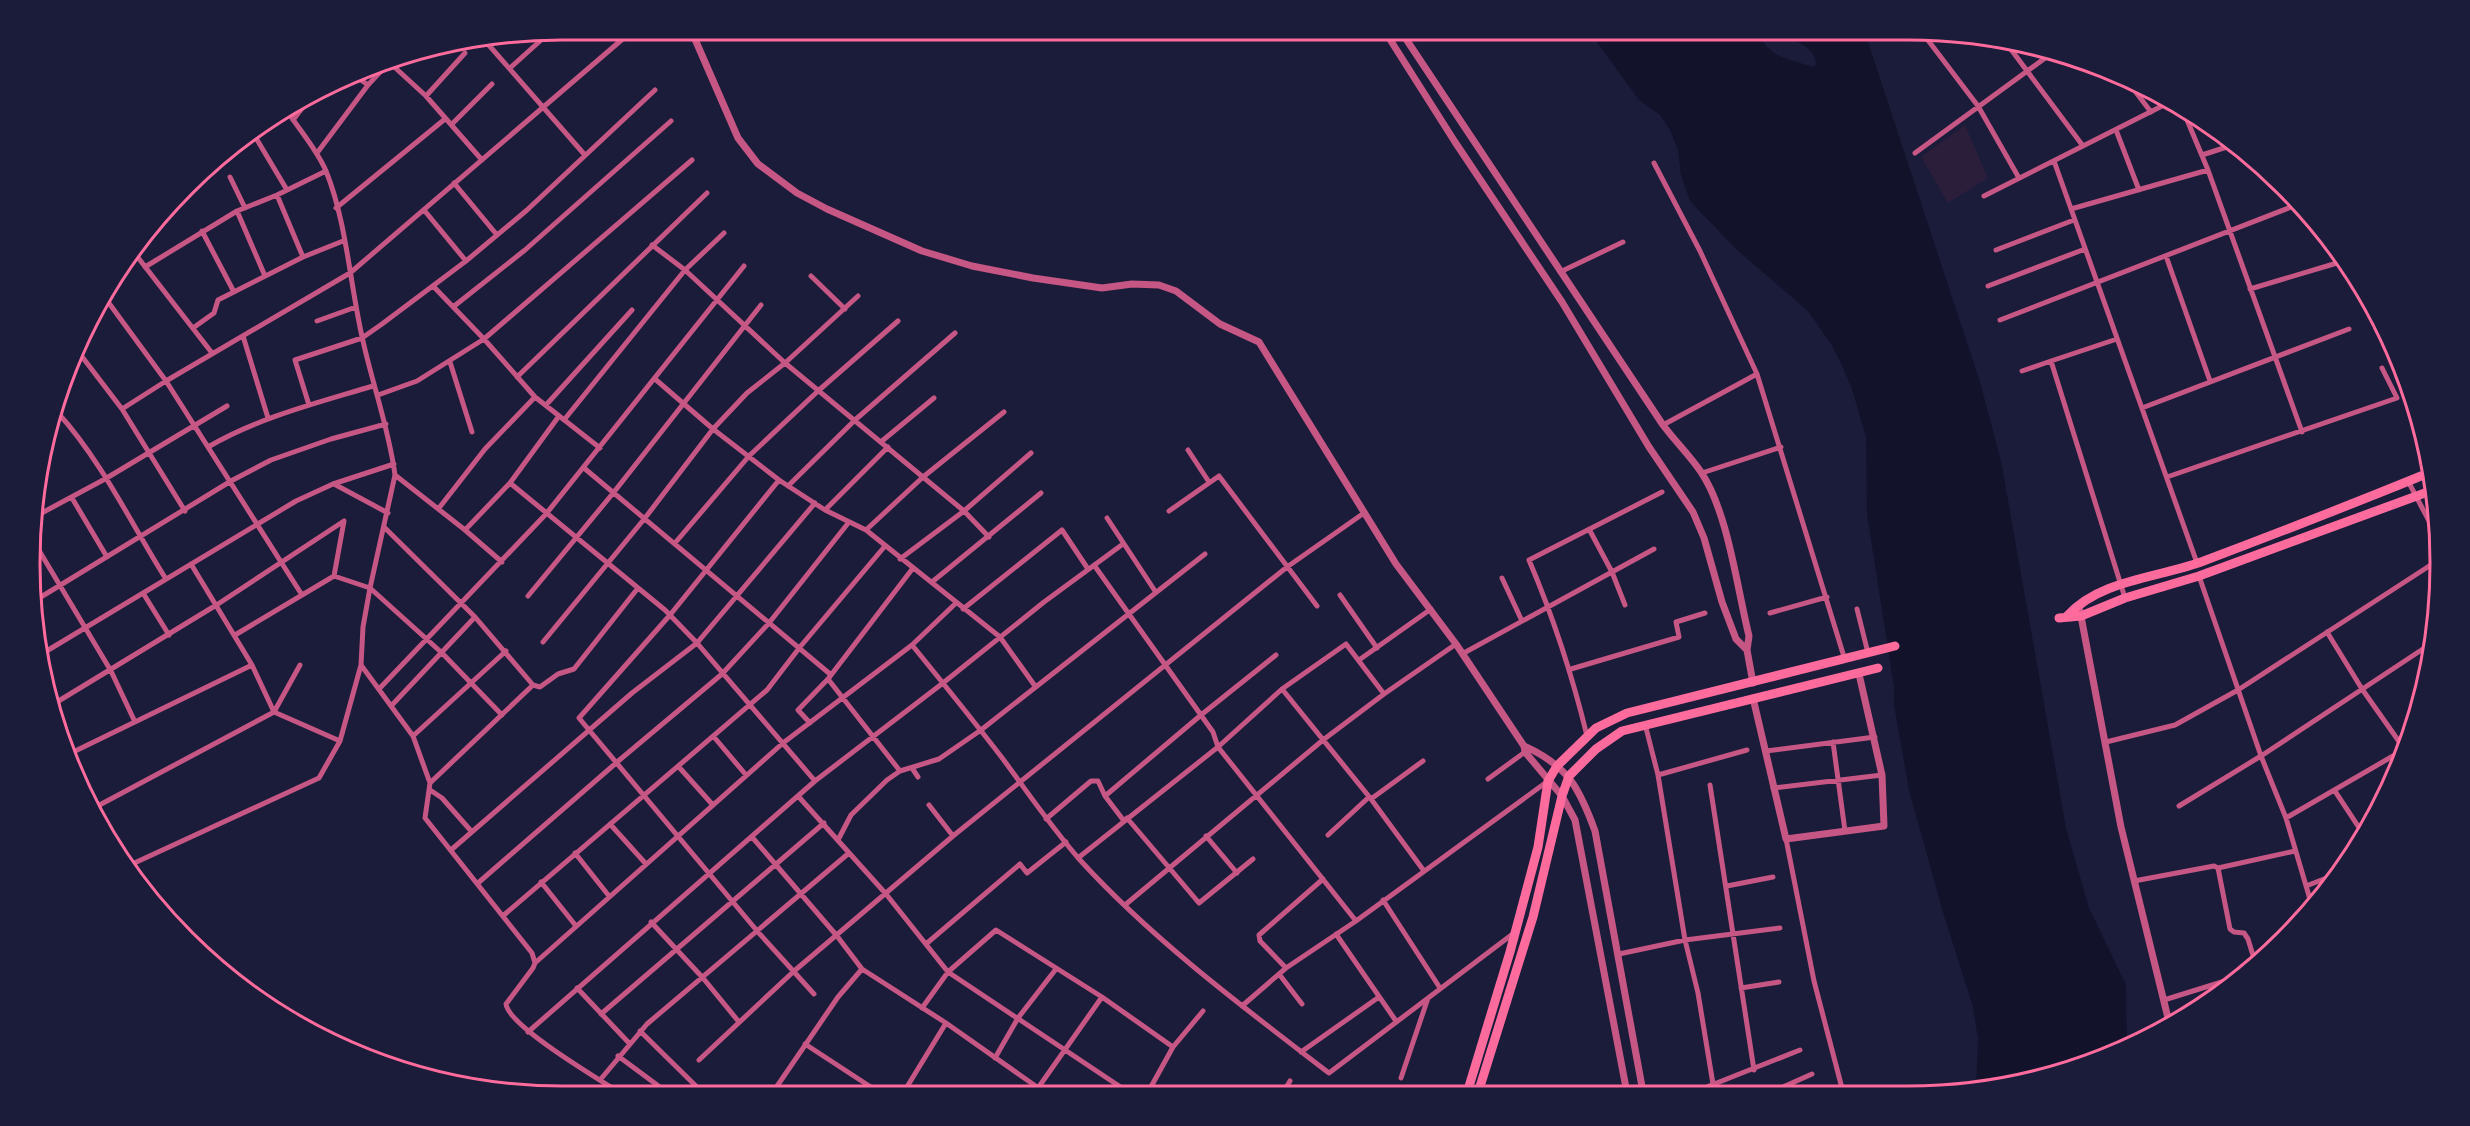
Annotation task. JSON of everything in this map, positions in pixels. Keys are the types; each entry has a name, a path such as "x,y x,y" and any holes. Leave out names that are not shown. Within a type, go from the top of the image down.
{"main road":[{"path":"2422,476 2197,563 2122,584 2078,604 2063,617 2080,616 2125,598 2199,576 2425,493"},
{"path":"1469,1086 1516,932 1538,847 1548,781 1557,766 1587,736 1605,723 1646,706 1753,683 1894,646"},
{"path":"1480,1086 1533,917 1562,795 1569,776 1610,737 1622,731 1878,668"}],"street":[{"path":"122,409 212,353 350,273 621,40"},
{"path":"695,40 738,138 748,152 772,176 807,198 922,251 972,266 1102,288 1132,284 1159,285 1176,291 1221,324 1259,342 1396,564 1456,644 1524,749 1548,781 1562,795 1575,820 1626,1086"},
{"path":"1390,40 1562,302 1637,428 1693,512 1704,538 1729,620 1737,639 1748,650"},
{"path":"1407,40 1663,425 1702,473 1722,518 1749,636 1748,650 1753,683"},
{"path":"510,68 540,41"},
{"path":"1929,41 1978,106 2019,178"},
{"path":"490,46 584,154"},
{"path":"2013,52 2084,146"},
{"path":"426,96 465,53"},
{"path":"1914,153 2044,59"},
{"path":"398,67 452,124 482,160"},
{"path":"316,153 378,75"},
{"path":"362,81 368,85"},
{"path":"452,124 492,84"},
{"path":"309,405 295,360 362,338 433,286 527,210 584,154 655,90"},
{"path":"2136,93 2151,112"},
{"path":"1984,196 2161,107"},
{"path":"135,862 316,780 340,741 361,665 363,627 388,513 395,475 394,464 386,424 378,395 373,386 336,208 326,171 293,120 298,113"},
{"path":"336,208 445,119"},
{"path":"453,307 525,250 671,121"},
{"path":"2189,124 2208,170 2273,357 2302,432"},
{"path":"2116,130 2139,190"},
{"path":"257,140 286,190"},
{"path":"2202,155 2225,148"},
{"path":"378,395 417,381 484,339 692,160"},
{"path":"2054,161 2197,563"},
{"path":"1654,163 1700,251 1757,374 1845,660"},
{"path":"2071,209 2208,170"},
{"path":"145,267 237,211 277,195 326,171"},
{"path":"231,177 245,208"},
{"path":"454,183 497,235"},
{"path":"517,377 707,193"},
{"path":"277,195 303,257"},
{"path":"2000,320 2290,208"},
{"path":"424,210 466,261"},
{"path":"237,211 265,276"},
{"path":"1996,250 2074,219"},
{"path":"202,231 234,292"},
{"path":"465,530 510,483 685,270 724,233"},
{"path":"193,328 214,314 218,300 303,257 343,241"},
{"path":"1560,272 1623,242"},
{"path":"652,245 685,270 818,391 882,441 964,511 989,537"},
{"path":"1988,286 2085,249"},
{"path":"2166,256 2210,381"},
{"path":"139,259 212,353"},
{"path":"2250,289 2335,264"},
{"path":"380,690 460,602 502,562 546,514 744,266"},
{"path":"811,276 845,309"},
{"path":"433,286 535,397 600,448"},
{"path":"543,642 645,518 713,429 747,393 786,363 858,296"},
{"path":"110,304 166,381 302,595"},
{"path":"528,596 614,492 761,305"},
{"path":"317,321 356,307"},
{"path":"546,405 632,310"},
{"path":"675,543 749,456 818,391 898,321"},
{"path":"2142,408 2349,329"},
{"path":"788,486 855,420 955,333"},
{"path":"243,336 268,418"},
{"path":"2022,371 2117,339"},
{"path":"83,357 122,409 185,511"},
{"path":"2051,361 2125,598"},
{"path":"450,362 472,432"},
{"path":"2166,477 2397,398 2382,368"},
{"path":"1663,425 1757,374"},
{"path":"655,379 713,429 779,480 825,510 866,530 932,582 1000,637 1035,686"},
{"path":"208,447 234,432 268,418 373,386"},
{"path":"439,508 485,449 535,397"},
{"path":"882,441 934,398"},
{"path":"43,512 148,454 227,405"},
{"path":"866,530 923,477 1004,412"},
{"path":"61,417 105,479 166,579"},
{"path":"42,597 231,481 271,460 331,439 386,424"},
{"path":"825,510 888,447"},
{"path":"1702,473 1781,447"},
{"path":"1188,450 1209,482"},
{"path":"900,559 964,511 1031,453"},
{"path":"48,650 296,501 333,484 394,464"},
{"path":"584,468 800,647 829,676 843,698 900,771"},
{"path":"395,475 439,508 502,562"},
{"path":"1169,511 1220,476 1317,606"},
{"path":"779,480 669,615 579,718 679,835 732,902 814,994"},
{"path":"2408,482 2427,519"},
{"path":"510,483 669,615 697,643 815,781"},
{"path":"333,484 388,513"},
{"path":"1587,736 1571,669 1549,606 1529,560 1662,492"},
{"path":"932,582 1041,493"},
{"path":"72,498 107,557"},
{"path":"451,850 590,732 632,693 697,643 815,503"},
{"path":"699,1060 794,972 953,836 1287,567 1364,513"},
{"path":"1107,518 1155,591"},
{"path":"59,701 169,635 344,521 334,576 235,635"},
{"path":"478,883 722,674 769,623 849,522"},
{"path":"385,528 475,617 533,685 540,687 558,674 574,669 638,588"},
{"path":"1589,529 1612,572 1625,605"},
{"path":"963,609 1062,530 1088,569"},
{"path":"528,1032 651,922 710,874 815,781 1123,544"},
{"path":"504,915 767,690 885,546"},
{"path":"1462,654 1654,549"},
{"path":"41,553 111,671 135,722"},
{"path":"838,840 851,815 887,780 900,771 939,759 981,730 1205,554"},
{"path":"191,564 218,604 252,665 274,712 340,741"},
{"path":"1095,565 1213,732 1218,747 1356,921"},
{"path":"2106,742 2175,725 2238,690 2430,566"},
{"path":"810,723 798,710 829,676 913,568"},
{"path":"334,576 370,588 442,653 502,715"},
{"path":"2199,576 2261,756 2286,818 2309,897"},
{"path":"1502,578 1522,621"},
{"path":"143,593 169,635"},
{"path":"1340,595 1377,648"},
{"path":"1770,613 1827,597"},
{"path":"609,1086 528,1032 511,1017 506,1004 530,974 534,963 783,743 912,645 956,603"},
{"path":"2078,604 2134,881 2167,1015"},
{"path":"1359,660 1431,609"},
{"path":"1857,609 1868,653"},
{"path":"1571,669 1679,637 1676,622 1705,612"},
{"path":"392,705 475,617"},
{"path":"2327,633 2398,741"},
{"path":"1078,858 1218,747 1282,689 1346,644 1384,694"},
{"path":"1125,905 1323,740 1456,644"},
{"path":"912,645 981,730 1078,858 1125,905 1242,1006 1329,1073 1516,932"},
{"path":"2179,806 2261,756 2422,650"},
{"path":"413,736 506,651"},
{"path":"1105,796 1276,655"},
{"path":"75,750 252,665"},
{"path":"100,804 274,712 300,665"},
{"path":"361,665 413,736 430,783 425,818 504,915 532,953 534,963"},
{"path":"1786,839 1884,826 1882,775 1859,674"},
{"path":"430,783 533,685"},
{"path":"1282,689 1370,798 1424,871"},
{"path":"1753,698 1786,839 1814,981 1841,1086"},
{"path":"1646,724 1658,775 1713,1084"},
{"path":"714,737 746,775"},
{"path":"1766,751 1875,737"},
{"path":"1833,742 1845,831"},
{"path":"1524,749 1557,766 1569,776 1586,804 1595,831 1642,1086"},
{"path":"1488,779 1524,749"},
{"path":"1658,775 1747,750"},
{"path":"2286,818 2392,758"},
{"path":"1328,835 1370,798 1424,761"},
{"path":"678,766 712,804"},
{"path":"912,768 918,777"},
{"path":"1773,788 1882,775"},
{"path":"1047,819 1091,781 1098,782 1105,796 1170,867 1199,903 1253,859"},
{"path":"1242,1006 1286,968 1356,921 1548,781"},
{"path":"1710,785 1754,1070"},
{"path":"430,790 442,798 472,832"},
{"path":"2335,791 2358,826"},
{"path":"798,796 886,894 948,972 1119,1086"},
{"path":"929,806 953,836"},
{"path":"609,824 646,864"},
{"path":"601,1014 824,824"},
{"path":"1206,836 1237,873"},
{"path":"752,837 837,936 862,969 946,1023 1035,1086"},
{"path":"926,944 1020,864 1027,873 1066,842"},
{"path":"2134,881 2214,866 2218,868 2295,851"},
{"path":"575,853 609,896"},
{"path":"600,1080 640,1031 849,853"},
{"path":"2218,868 2230,929 2244,933 2253,955"},
{"path":"1727,886 1773,877"},
{"path":"1286,968 1260,941 1259,935 1323,879"},
{"path":"2306,886 2323,879"},
{"path":"541,882 576,926"},
{"path":"1383,900 1440,988"},
{"path":"651,922 703,978 739,1022"},
{"path":"1619,954 1686,940 1780,928"},
{"path":"922,1008 948,972 996,930 1102,997 1173,1047"},
{"path":"1336,934 1396,1021"},
{"path":"777,1086 838,997 862,969"},
{"path":"995,1058 1018,1018 1056,969"},
{"path":"1279,974 1302,1004"},
{"path":"1741,988 1779,982"},
{"path":"2164,1000 2217,984"},
{"path":"577,988 629,1043"},
{"path":"1401,1078 1429,996"},
{"path":"1039,1086 1102,997"},
{"path":"1301,1052 1379,997"},
{"path":"1151,1086 1173,1047 1203,1011"},
{"path":"908,1086 946,1023"},
{"path":"640,1031 696,1086"},
{"path":"805,1044 869,1086"},
{"path":"1708,1086 1754,1070 1800,1050"},
{"path":"618,1056 658,1086"},
{"path":"1785,1086 1812,1074"},
{"path":"1287,1086 1290,1081"}],"shaded area":[{"path":"1595,40 1763,40 1777,55 1812,67 1816,65 1811,51 1792,40 1867,40 1980,382 2001,461 2066,828 2089,908 2126,985 2127,1037 2075,1058 2042,1068 1976,1081 1978,1039 1973,1007 1942,909 1909,790 1894,705 1894,687 1867,514 1866,437 1852,389 1831,344 1808,311 1736,249 1690,201 1681,175 1678,150 1670,130 1660,115 1639,100"},
{"path":"1965,125 1988,178 1948,203 1921,157"}]}
